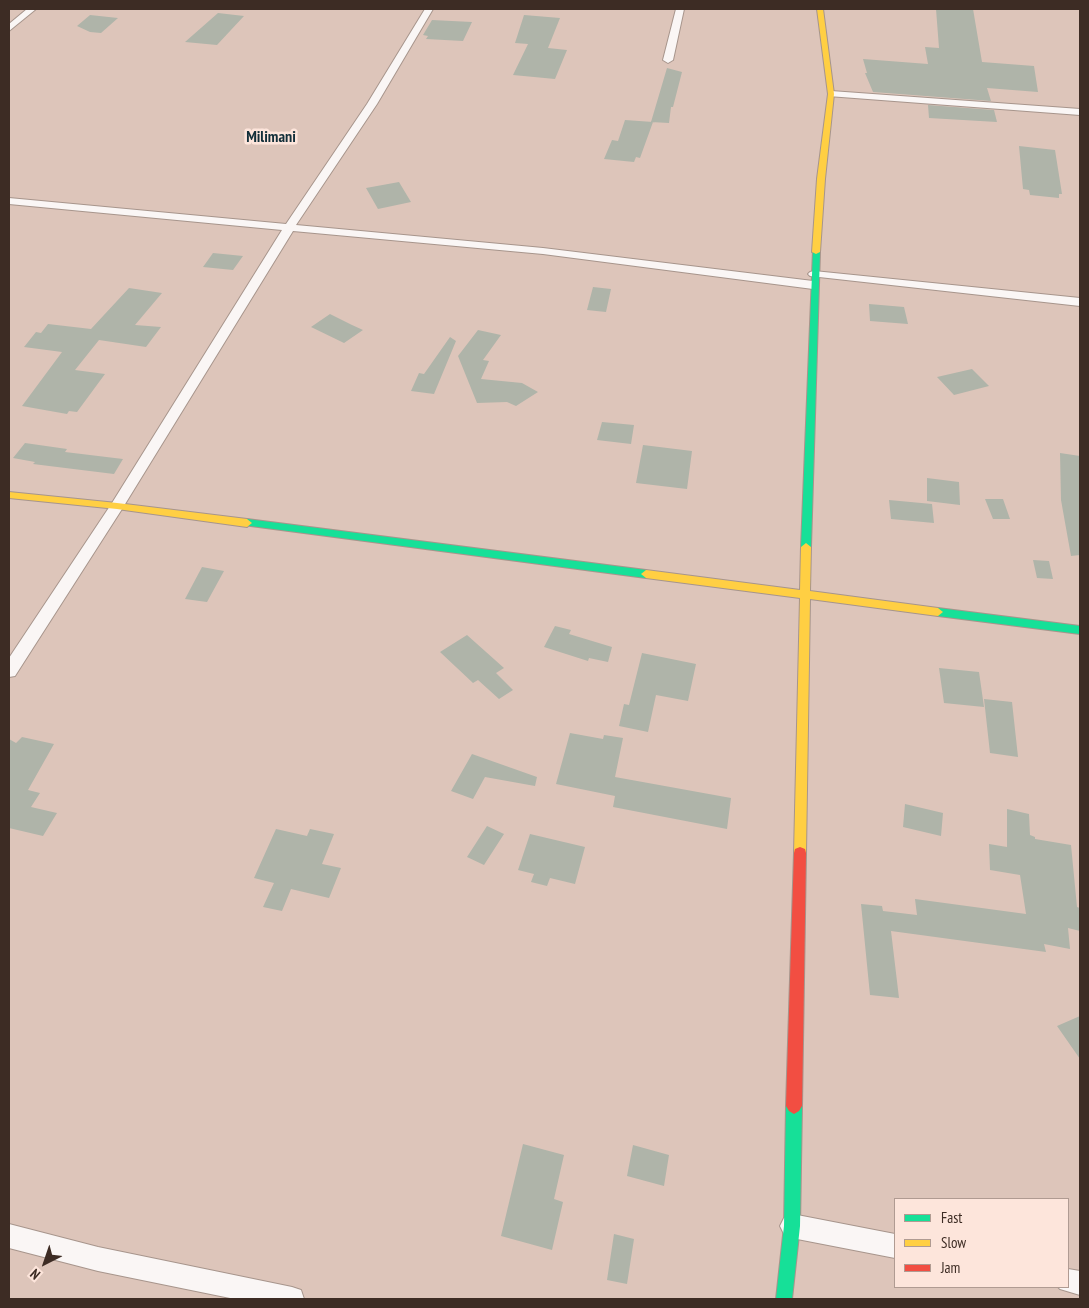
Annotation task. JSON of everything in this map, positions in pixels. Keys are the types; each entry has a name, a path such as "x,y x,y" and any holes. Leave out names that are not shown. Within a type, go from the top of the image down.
{"street":[{"path":"9,28 32,9"},
{"path":"9,671 117,506 290,226 372,104 429,9"},
{"path":"668,60 680,9"},
{"path":"784,1299 792,1226 813,279 821,179 831,94 820,9"},
{"path":"831,94 1080,112"},
{"path":"9,201 290,226 813,279 1080,302"},
{"path":"9,494 117,506 1080,630"},
{"path":"792,1226 894,1246"},
{"path":"9,1236 98,1259 292,1299"}],"building":[{"path":"936,9 973,9 982,62 1034,66 1038,92 987,88 991,101 873,92 865,73 867,73 863,59 928,64 925,47 939,48"},
{"path":"218,13 244,16 217,45 185,42"},
{"path":"90,15 118,18 101,33 90,32 77,26"},
{"path":"524,15 560,18 548,48 567,50 555,79 513,75 528,44 515,43"},
{"path":"432,20 472,22 463,41 426,39 428,36 423,35"},
{"path":"667,68 682,72 673,107 671,107 669,123 651,122"},
{"path":"928,105 994,110 997,122 929,118"},
{"path":"625,120 653,122 640,158 636,157 634,162 604,159 612,140 618,141"},
{"path":"1019,146 1055,150 1062,194 1059,194 1059,198 1030,195 1029,190 1023,189"},
{"path":"399,182 411,202 378,209 366,188"},
{"path":"213,253 243,256 233,270 203,267"},
{"path":"593,287 611,289 606,312 587,310"},
{"path":"129,288 162,293 135,325 161,327 146,347 99,340 75,370 105,374 77,412 69,411 67,414 22,406 62,352 24,347 36,332 41,333 48,324 91,329"},
{"path":"869,304 904,307 908,324 870,321"},
{"path":"330,314 363,330 344,343 311,327"},
{"path":"478,330 501,335 483,360 489,361 481,379 522,383 538,392 516,406 507,402 477,403 458,356"},
{"path":"450,337 456,341 434,394 411,391 419,373 424,374"},
{"path":"972,369 989,386 954,395 937,377"},
{"path":"602,422 634,425 631,444 597,440"},
{"path":"25,443 67,449 65,452 123,459 114,474 33,464 35,462 13,458"},
{"path":"643,445 692,451 687,489 636,483"},
{"path":"1060,453 1080,456 1080,555 1071,556 1061,500"},
{"path":"927,478 959,482 960,505 927,501"},
{"path":"985,499 1003,499 1010,519 993,519"},
{"path":"889,500 932,504 934,523 891,519"},
{"path":"1033,560 1049,561 1053,579 1037,578"},
{"path":"202,567 224,571 207,602 185,599"},
{"path":"555,626 571,630 569,634 612,647 608,662 589,658 588,661 544,647"},
{"path":"467,635 504,668 496,673 513,690 499,699 478,680 473,683 440,652"},
{"path":"642,653 696,664 688,701 656,695 648,732 619,726 624,704 629,705"},
{"path":"939,668 979,672 984,707 944,703"},
{"path":"984,699 1012,702 1018,757 990,753"},
{"path":"570,733 603,739 604,735 623,738 615,777 731,798 727,829 613,807 615,796 556,784"},
{"path":"22,737 54,744 28,790 40,793 31,807 57,813 43,836 9,828 9,739 16,743"},
{"path":"472,754 537,777 535,786 485,777 473,799 451,791"},
{"path":"905,804 943,813 941,836 903,827"},
{"path":"1007,809 1029,814 1030,835 1035,837 1035,839 1071,845 1077,907 1080,908 1080,931 1068,928 1070,949 1044,944 1046,952 891,931 899,998 870,995 861,904 882,906 883,911 917,915 915,899 1026,914 1020,875 990,870 989,844 1007,847"},
{"path":"487,826 504,834 484,865 467,857"},
{"path":"276,829 307,836 310,829 334,834 322,864 341,868 329,898 291,889 282,911 263,907 274,883 254,878"},
{"path":"530,834 585,847 575,884 550,878 547,886 531,882 534,874 518,870"},
{"path":"1080,1016 1080,1059 1057,1026"},
{"path":"523,1144 564,1155 554,1199 563,1202 552,1250 501,1236"},
{"path":"633,1145 669,1155 664,1186 627,1176"},
{"path":"614,1234 634,1239 627,1284 607,1280"}],"traffic: fast":[{"path":"806,547 816,252"},
{"path":"247,523 646,574"},
{"path":"938,612 1080,630"},
{"path":"784,1299 792,1226 794,1106"}],"traffic: slow":[{"path":"816,252 821,179 831,94 820,9"},
{"path":"9,495 117,506 247,523"},
{"path":"800,853 806,547"},
{"path":"646,574 938,612"}],"traffic: jam":[{"path":"794,1106 800,853"}],"district":[{"name":"Milimani","path":"271,137"}]}
